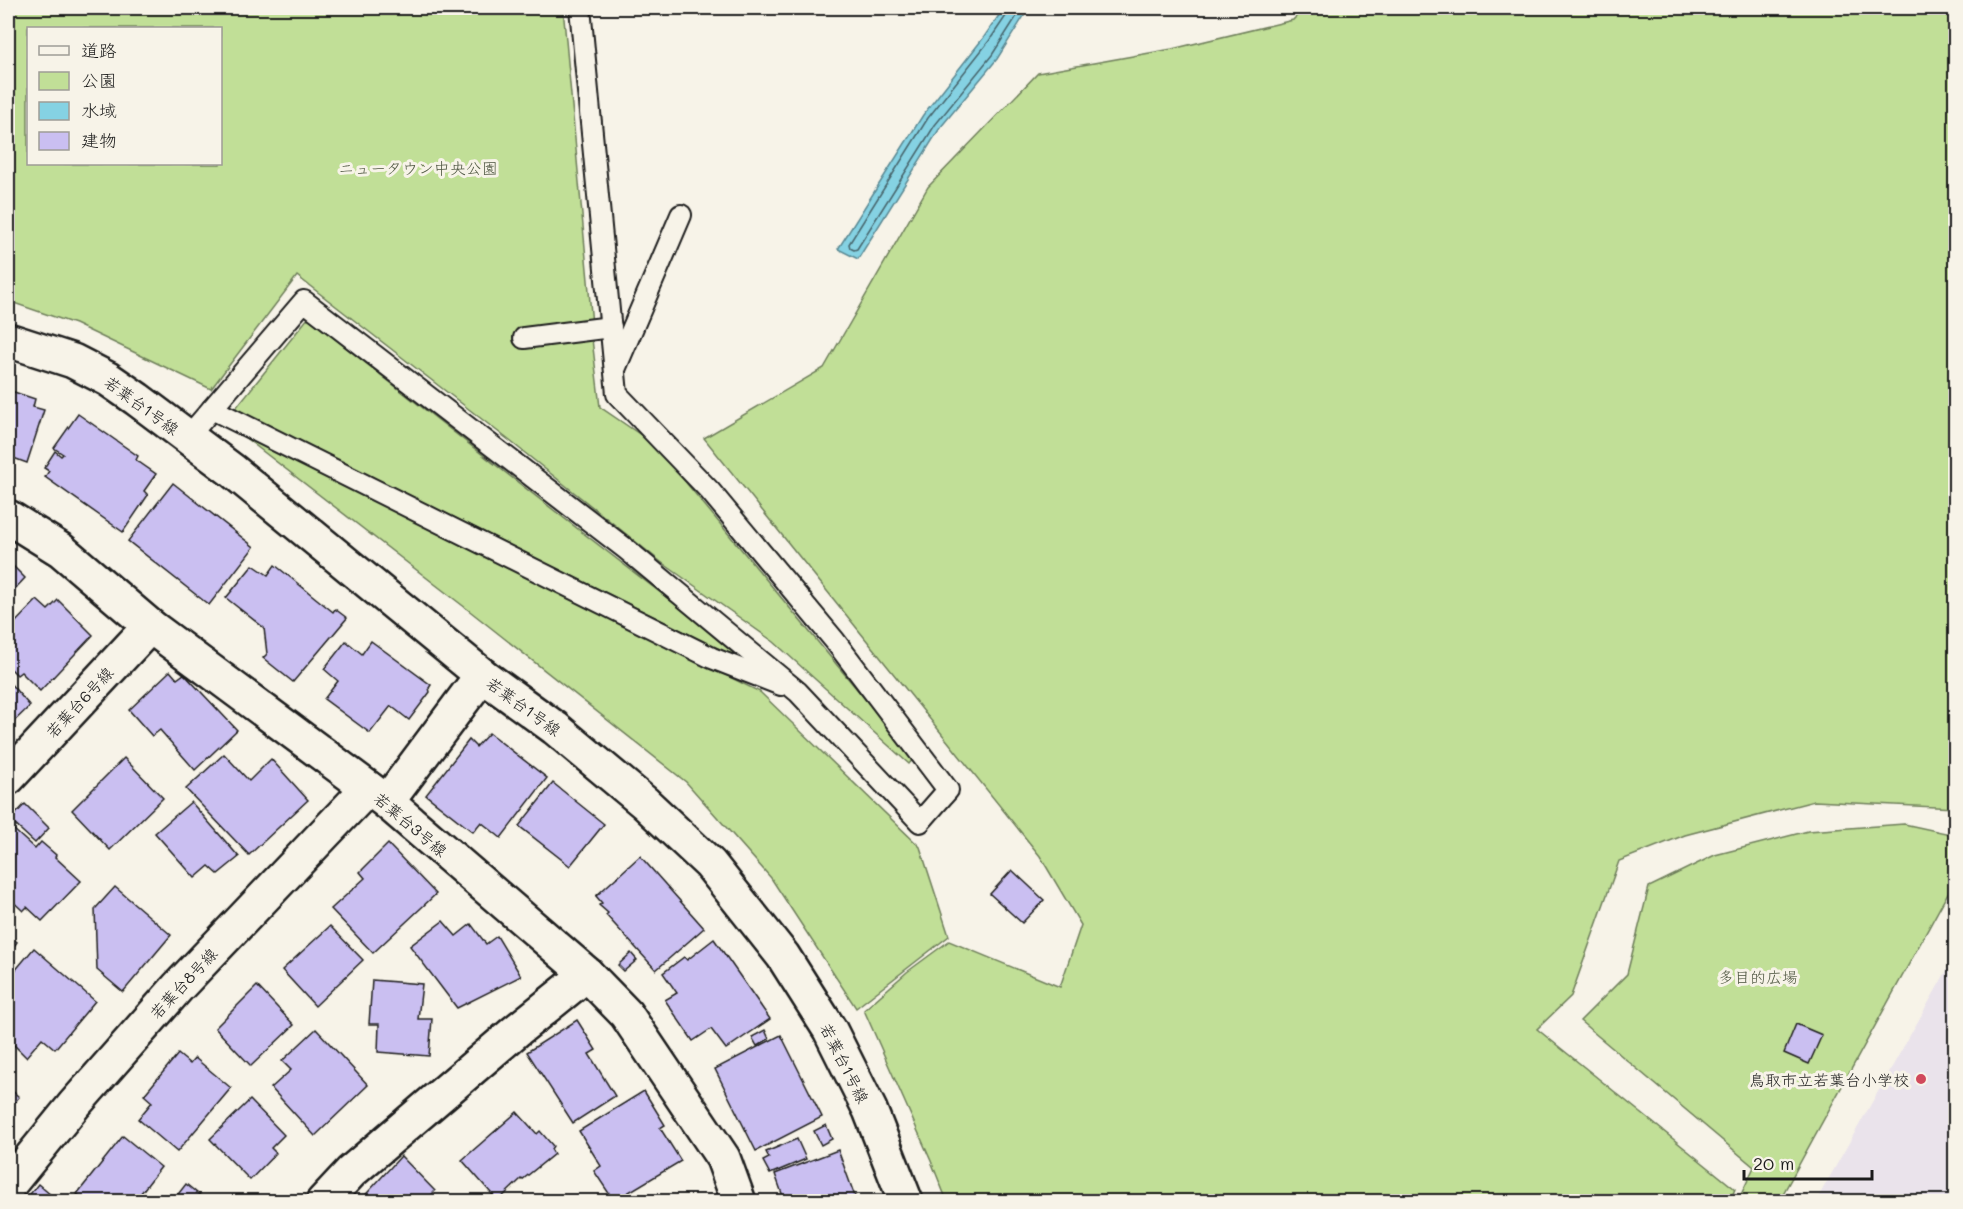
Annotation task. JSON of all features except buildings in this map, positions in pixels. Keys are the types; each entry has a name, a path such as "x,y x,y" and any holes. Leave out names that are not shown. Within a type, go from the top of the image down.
{"street":[{"name":"若葉台1号線","path":"8,340 73,361 108,379 242,479 482,675 564,735 645,803 710,864 783,956 830,1030 870,1110 906,1202"},
{"name":"若葉台3号線","path":"8,517 61,550 150,626 378,795 587,974 626,1014 723,1158 739,1202"},
{"name":"若葉台6号線","path":"8,778 150,626"},
{"name":"若葉台8号線","path":"8,1186 74,1105 178,987 378,795 482,675"},
{"path":"323,1202 368,1157 587,974"}],"lane":[{"path":"187,438 304,301 626,549 798,692 921,822 948,790 835,641 710,491 617,394 580,8"},
{"path":"614,371 681,215"},
{"path":"524,338 610,327"},
{"path":"212,409 712,658 798,692"}],"shaded area":[{"name":"鳥取市立若葉台小学校","path":"1955,956 1955,1201 1816,1201"}],"green space":[{"name":"ニュータウン中央公園","path":"8,8 563,8 592,324 520,327 521,344 592,339 600,407 654,444 914,758 909,764 774,642 661,562 510,441 297,276 211,389 75,324 8,301"},
{"path":"1304,8 1955,8 1955,808 1814,801 1685,835 1619,861 1571,996 1537,1029 1735,1189 1730,1201 947,1201 864,1010 907,972 949,941 1060,987 1081,925 1040,856 704,438 824,368 928,187 1038,73 1172,49 1293,20"},
{"path":"308,318 591,539 762,670 235,409"},
{"path":"245,431 760,692 920,847 949,936 856,1008 771,878 686,782 243,436"},
{"name":"多目的広場","path":"1904,824 1955,835 1955,880 1779,1201 1738,1201 1754,1167 1580,1021 1627,974 1649,887 1715,855 1808,831"}],"water":[{"path":"1004,8 1029,8 997,59 940,128 858,259 838,249 923,115"}],"place":[{"name":"鳥取市立若葉台小学校","path":"1921,1079"}]}
